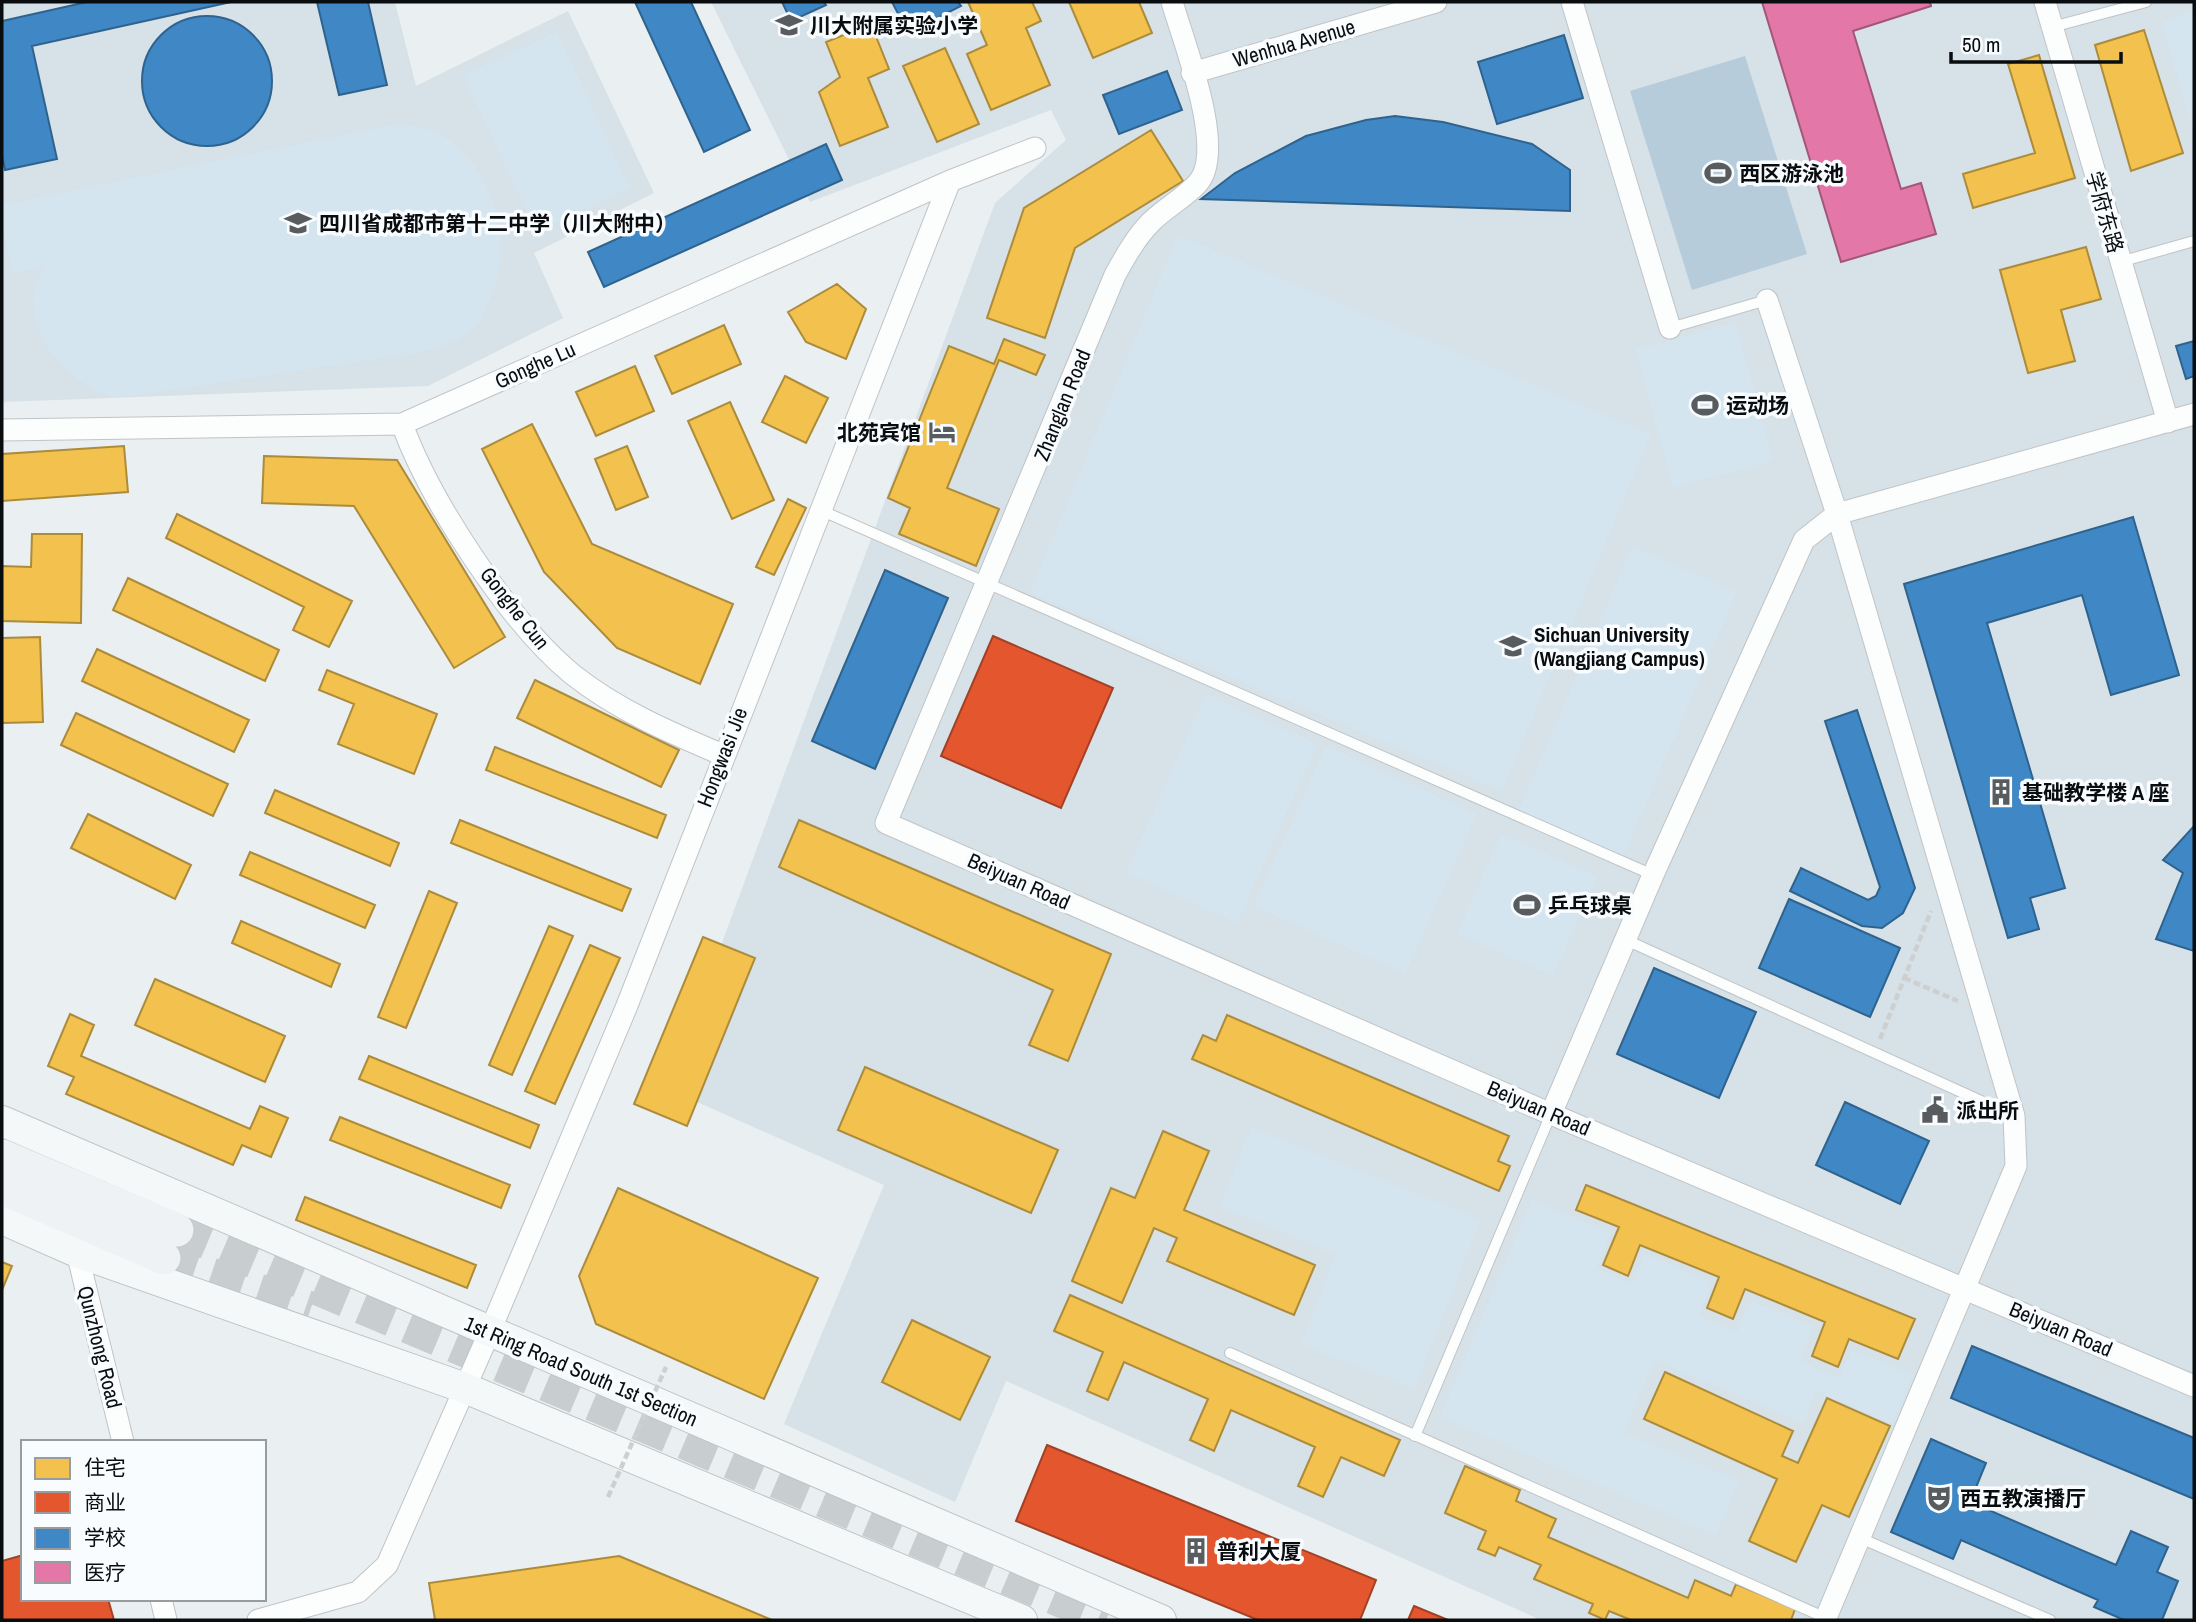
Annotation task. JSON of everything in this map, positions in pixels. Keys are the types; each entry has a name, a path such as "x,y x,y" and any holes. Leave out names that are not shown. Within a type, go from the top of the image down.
{"main road":[{"name":"1st Ring Road South 1st Section","path":"2,1121 1161,1620"},
{"path":"2,1156 171,1244 2,1188"},
{"path":"2,1219 77,1252 465,1388 1022,1620"}],"street":[{"name":"Zhanglan Road","path":"886,823 989,583 1115,275 1150,223 1199,182 1206,167 1208,140 1172,2"},
{"name":"Wenhua Avenue","path":"1192,73 1437,2"},
{"path":"1572,2 1670,328"},
{"name":"学府东路","path":"2045,2 2168,422"},
{"name":"Gonghe Lu","path":"2,430 402,424 950,181 1035,148"},
{"name":"Hongwasi Jie","path":"258,1620 358,1592 387,1565 490,1331 626,1008 950,181"},
{"path":"1767,300 1837,513 2014,1116 2016,1166 1825,1619"},
{"path":"1551,1114 1653,874 1804,540 1837,513 2194,414"},
{"name":"Gonghe Cun","path":"402,424 431,490 532,636 573,674 620,707 723,755"},
{"name":"Beiyuan Road","path":"886,823 1551,1114 2194,1386"},
{"name":"Qunzhong Road","path":"77,1252 123,1440"},
{"path":"161,1601 166,1620"}],"lane":[{"path":"2052,27 2146,2"},
{"path":"2120,262 2194,242"},
{"path":"1670,328 1767,300"},
{"path":"820,510 1653,874"},
{"path":"1626,940 2014,1116"},
{"path":"1415,1436 1551,1114"},
{"path":"1230,1353 1825,1619"},
{"path":"1860,1538 2050,1620"}],"path":[{"path":"1875,1053 1944,878"},
{"path":"1904,978 1983,1012"},
{"path":"608,1497 666,1367"}],"shaded area":[{"name":"四川省成都市第十二中学（川大附中）","path":"2,2 395,2 416,86 568,11 654,193 534,253 563,318 428,386 2,402"},
{"name":"Sichuan University (Wangjiang Campus)","path":"711,2 2194,2 2194,1620 1541,1620 1006,1381 955,1502 784,1424 884,1185 668,1089 995,203 1066,140 1051,110 810,202"},
{"path":"2194,10 2194,134 2162,23"},
{"path":"557,32 630,188 536,232 463,75"},
{"name":"西区游泳池","path":"1745,56 1807,254 1692,290 1630,91"},
{"path":"391,125 428,129 453,143 470,160 484,181 493,204 499,229 497,277 480,322 462,338 417,353 117,398 86,385 59,362 48,348 40,333 33,299 43,267 13,273 2,226 2,205"},
{"path":"1178,235 1651,434 1502,791 1030,593"},
{"name":"运动场","path":"1736,323 1773,461 1673,488 1636,349"},
{"path":"1632,546 1737,592 1619,866 1514,821"},
{"path":"1206,694 1317,744 1237,923 1126,873"},
{"path":"1326,746 1477,814 1405,974 1254,906"},
{"name":"乒乓球桌","path":"1501,834 1597,876 1553,976 1457,934"},
{"path":"1251,1127 1481,1219 1414,1389 1301,1344 1336,1254 1220,1207"},
{"path":"1532,1199 1611,1233 1596,1268 1632,1284 1645,1254 1712,1283 1699,1316 1737,1332 1751,1300 1813,1327 1799,1361 1839,1378 1852,1350 1913,1375 1892,1424 1816,1391 1803,1423 1654,1360 1624,1432 1739,1481 1716,1535 1440,1417"}],"building: 住宅":[{"path":"968,2 1032,2 1041,21 1026,28 1050,85 991,110 967,54 987,45"},
{"path":"1069,2 1139,2 1152,33 1093,58"},
{"path":"871,24 889,69 868,78 888,127 840,146 819,92 840,77 826,42"},
{"path":"2144,30 2183,153 2131,171 2095,45"},
{"path":"945,48 979,124 937,142 903,66"},
{"path":"2039,55 2075,178 1973,208 1963,174 2035,153 2008,64"},
{"path":"1151,130 1183,181 1075,248 1045,338 987,318 1024,208"},
{"path":"2086,247 2101,299 2061,310 2075,361 2028,373 2000,270"},
{"path":"837,284 866,309 846,359 806,342 788,312"},
{"path":"724,325 741,364 672,394 655,356"},
{"name":"北苑宾馆","path":"1004,339 1045,355 1036,375 999,360 947,488 999,509 976,566 899,534 910,508 888,498 949,346 994,364"},
{"path":"635,366 654,411 596,436 576,392"},
{"path":"785,376 828,398 806,443 762,422"},
{"path":"730,402 774,500 732,519 688,421"},
{"path":"532,424 592,544 733,604 700,684 617,648 544,572 482,449"},
{"path":"124,446 128,492 2,501 2,454"},
{"path":"627,446 648,497 616,510 595,459"},
{"path":"264,456 397,460 505,637 454,668 354,506 262,503"},
{"path":"788,499 806,508 774,575 756,567"},
{"path":"177,514 352,601 329,647 293,630 304,607 166,538"},
{"path":"32,534 82,534 81,623 2,621 2,566 31,567"},
{"path":"128,578 279,650 265,681 113,610"},
{"path":"40,637 43,722 2,723 2,638"},
{"path":"97,649 249,720 234,752 82,681"},
{"path":"327,670 437,714 414,774 338,744 354,704 319,690"},
{"path":"535,680 679,750 661,787 517,718"},
{"path":"76,713 228,784 213,816 61,745"},
{"path":"495,747 666,815 657,838 486,770"},
{"path":"275,790 399,843 390,866 265,813"},
{"path":"88,814 191,865 175,899 71,848"},
{"path":"460,820 631,889 622,911 451,843"},
{"path":"799,820 1111,954 1068,1061 1029,1045 1053,990 779,867"},
{"path":"250,852 375,905 365,928 240,875"},
{"path":"429,891 457,903 406,1028 378,1017"},
{"path":"241,921 340,964 331,987 232,943"},
{"path":"549,926 573,936 512,1075 489,1065"},
{"path":"703,937 755,958 687,1126 634,1104"},
{"path":"590,945 620,958 555,1104 525,1091"},
{"path":"155,979 285,1036 265,1082 135,1025"},
{"path":"70,1014 94,1025 81,1056 250,1129 260,1106 288,1118 271,1157 242,1145 233,1165 66,1094 74,1077 48,1066"},
{"path":"1227,1015 1509,1136 1498,1161 1510,1166 1499,1191 1192,1059 1203,1035 1216,1041"},
{"path":"369,1056 539,1125 530,1148 359,1079"},
{"path":"865,1067 1058,1150 1031,1213 838,1130"},
{"path":"340,1117 510,1185 501,1208 330,1140"},
{"path":"1163,1131 1209,1151 1184,1210 1315,1265 1294,1315 1167,1261 1177,1238 1154,1228 1122,1303 1072,1281 1111,1188 1135,1198"},
{"path":"1586,1185 1915,1319 1898,1359 1849,1339 1838,1367 1812,1356 1825,1322 1745,1289 1733,1319 1707,1308 1719,1277 1640,1245 1628,1276 1603,1265 1619,1227 1576,1210"},
{"path":"618,1188 818,1278 764,1399 596,1324 579,1276"},
{"path":"305,1197 476,1265 467,1288 296,1220"},
{"path":"2,1262 12,1266 2,1290"},
{"path":"1070,1295 1400,1440 1384,1476 1341,1457 1323,1497 1298,1486 1315,1447 1231,1410 1214,1451 1190,1440 1208,1399 1124,1362 1108,1400 1087,1391 1103,1352 1054,1331"},
{"path":"912,1320 990,1357 960,1420 882,1382"},
{"path":"1665,1372 1793,1431 1782,1456 1798,1463 1827,1398 1890,1426 1849,1517 1822,1505 1796,1562 1749,1541 1777,1479 1644,1419"},
{"path":"1465,1466 1520,1490 1516,1501 1556,1519 1548,1537 1688,1598 1695,1580 1731,1596 1736,1584 1795,1609 1791,1620 1631,1620 1609,1611 1605,1620 1589,1613 1593,1604 1534,1579 1541,1565 1499,1547 1495,1556 1478,1549 1486,1531 1445,1513"},
{"path":"619,1556 772,1620 435,1620 429,1583"}],"building: 商业":[{"path":"993,636 1113,688 1061,808 941,756"},
{"name":"普利大厦","path":"1047,1445 1376,1580 1360,1620 1258,1620 1016,1521"},
{"path":"21,1556 21,1601 109,1601 114,1620 2,1620 2,1561"},
{"path":"1414,1606 1448,1620 1408,1620"}],"building: 学校":[{"path":"87,2 231,2 32,46 57,159 5,170 2,155 2,21"},
{"path":"317,2 368,2 387,85 339,95"},
{"path":"635,2 691,2 750,130 704,152"},
{"path":"782,2 824,2 826,5 791,21"},
{"path":"892,2 958,2 961,6 908,33"},
{"path":"207,16 232,21 253,35 267,56 272,81 267,106 253,127 232,141 207,146 182,141 161,127 147,106 142,81 147,56 161,35 182,21"},
{"path":"1564,35 1583,98 1497,124 1478,62"},
{"path":"1167,71 1182,110 1119,134 1103,95"},
{"path":"1395,116 1443,122 1532,144 1570,170 1570,211 1201,199 1235,173 1306,136 1366,120"},
{"path":"826,144 842,180 604,287 588,252"},
{"path":"2194,341 2194,376 2186,379 2176,346"},
{"name":"基础教学楼 A 座","path":"2133,517 2179,675 2111,695 2082,595 1987,623 2065,888 2030,898 2039,929 2008,938 1904,584"},
{"path":"885,570 948,598 875,769 812,741"},
{"path":"1857,710 1915,888 1903,913 1882,928 1862,926 1790,891 1801,868 1868,900 1876,896 1880,887 1825,721"},
{"path":"2194,826 2194,951 2156,939 2183,873 2163,860"},
{"path":"1789,899 1900,948 1870,1017 1759,968"},
{"path":"1654,968 1756,1012 1719,1098 1617,1054"},
{"path":"1845,1102 1929,1141 1900,1204 1816,1165"},
{"path":"1972,1346 2194,1438 2194,1499 1951,1398"},
{"path":"1931,1439 1986,1463 1970,1502 2116,1565 2131,1531 2168,1547 2157,1572 2178,1581 2162,1620 2124,1620 2094,1607 2098,1600 1961,1540 1953,1559 1891,1532"}],"building: 医疗":[{"path":"1762,2 1930,2 1931,6 1853,31 1901,189 1921,183 1936,234 1841,262"}],"tunnel":[{"path":"177,1230 1106,1620"},
{"path":"164,1258 311,1308"}],"place":[{"name":"川大附属实验小学","path":"789,25"},
{"name":"西区游泳池","path":"1718,173"},
{"name":"四川省成都市第十二中学（川大附中）","path":"298,223"},
{"name":"运动场","path":"1705,405"},
{"name":"北苑宾馆","path":"942,432"},
{"name":"Sichuan University (Wangjiang Campus)","path":"1513,646"},
{"name":"基础教学楼 A 座","path":"2001,792"},
{"name":"乒乓球桌","path":"1527,905"},
{"name":"派出所","path":"1935,1110"},
{"name":"西五教演播厅","path":"1939,1498"},
{"name":"普利大厦","path":"1196,1551"}]}
